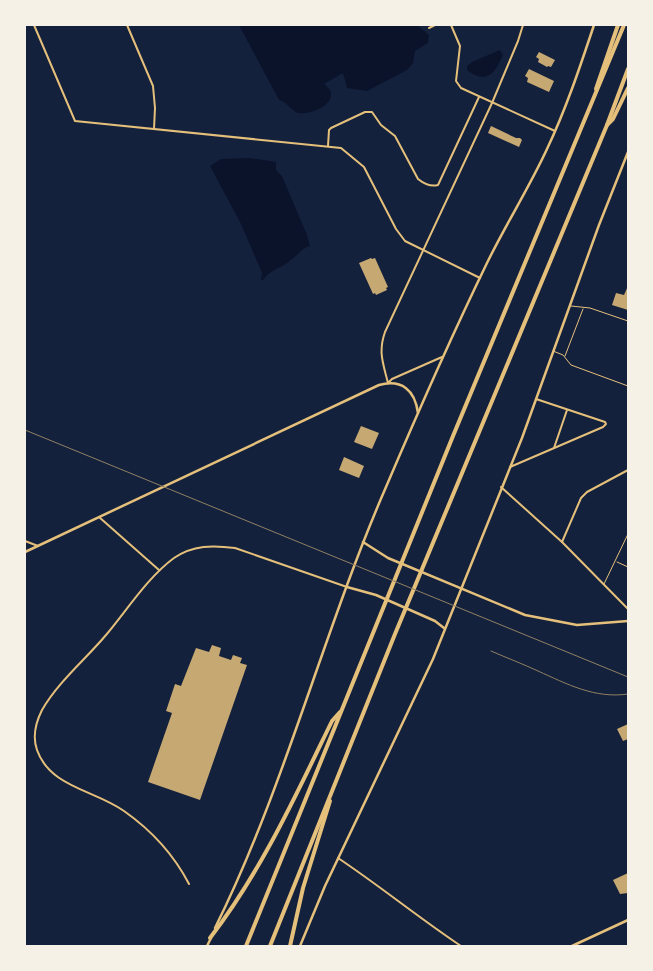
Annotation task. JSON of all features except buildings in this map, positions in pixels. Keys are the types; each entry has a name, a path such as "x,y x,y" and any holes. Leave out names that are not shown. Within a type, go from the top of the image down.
{"highway":[{"path":"596,94 600,75 618,25"},
{"path":"246,946 412,535 624,25"},
{"path":"270,946 394,634 628,69"},
{"path":"606,125 613,119 628,88"},
{"path":"210,938 229,914 258,866 302,784 332,721 341,710"},
{"path":"290,946 303,888 341,767"}],"main road":[{"path":"207,946 234,890 273,794 363,542 442,357 500,237 537,170 555,131 594,25"},
{"path":"300,946 338,858 430,667 510,467 599,224 628,152"},
{"path":"25,552 349,399 388,383 396,383 410,392 417,404 418,414"},
{"path":"363,542 388,558 526,615 585,626 628,621"},
{"path":"347,587 384,598 435,621 444,628"},
{"path":"572,946 628,920"}],"street":[{"path":"34,25 75,121 341,148 364,167 396,229 405,241 480,278"},
{"path":"127,25 153,86 154,129"},
{"path":"429,28 435,25"},
{"path":"450,25 460,46 456,81 458,85 479,97 555,131"},
{"path":"442,357 392,379 388,383 381,356 381,345 385,332 492,103 518,41 522,25"},
{"path":"328,146 329,130 331,128 365,112 372,112 381,124 395,136 418,178 435,186 438,184 479,97"},
{"path":"510,467 603,427 606,424 605,422 535,399"},
{"path":"554,448 567,409"},
{"path":"562,542 581,498 587,492 628,470"},
{"path":"501,487 562,542 628,610"},
{"path":"99,517 159,570"},
{"path":"25,541 38,546"},
{"path":"189,884 163,845 137,820 102,798 62,782 52,774 43,764 36,748 37,721 57,687 95,648 159,570 187,550 203,546 236,548 347,587"},
{"path":"338,858 461,946"}],"lane":[{"path":"569,306 590,308 628,321"},
{"path":"565,357 583,308"},
{"path":"553,351 565,357 571,365 628,386"},
{"path":"603,585 628,534"},
{"path":"616,561 628,567"}],"water":[{"path":"239,25 417,25 429,35 428,43 415,51 413,63 407,70 367,91 347,88 343,73 324,84 330,90 331,95 325,105 312,112 298,113 279,100"},
{"path":"500,50 503,55 497,67 489,75 480,77 467,70 467,66 472,62"},
{"path":"250,158 276,162 276,170 282,176 310,246 270,273 263,280 261,280 262,273 241,224 210,166 221,159"}],"railway":[{"path":"25,430 628,677"},
{"path":"491,651 582,689 604,694 628,694"}]}
